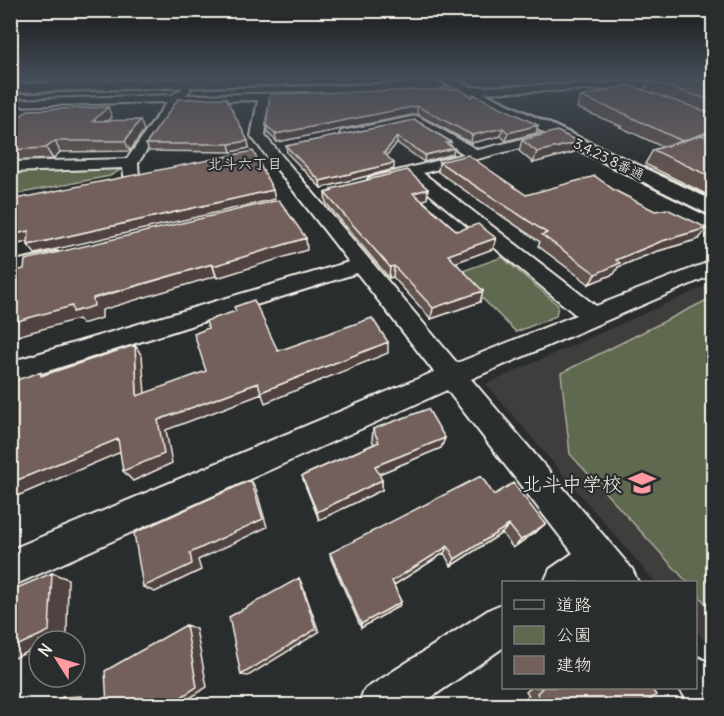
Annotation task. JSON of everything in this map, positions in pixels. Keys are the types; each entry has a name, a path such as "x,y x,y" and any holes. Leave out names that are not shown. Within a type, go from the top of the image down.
{"main road":[{"name":"3.4.23 8番通","path":"509,110 714,210"}],"street":[{"path":"131,178 131,163 167,110"},
{"path":"262,110 258,136 609,570 567,581"},
{"path":"338,136 417,120 476,155"},
{"path":"354,186 558,134"},
{"path":"10,167 131,163"},
{"path":"411,171 593,316"},
{"path":"10,269 68,255"},
{"path":"10,373 362,265"},
{"path":"10,569 452,376 714,266"},
{"path":"380,705 502,624"},
{"path":"697,678 714,699"}],"shaded area":[{"name":"北斗中学校","path":"713,283 713,651 697,631 697,581 654,581 486,384"}],"green space":[{"path":"120,166 122,169 110,176 11,195 10,171"},
{"path":"502,257 558,305 556,316 516,332 457,273"},
{"name":"北斗中学校","path":"713,297 713,612 697,593 697,581 686,581 570,454 561,373"}],"building":[{"path":"28,110 104,110 93,121 140,120 125,141 55,141 46,148 10,150 10,125"},
{"path":"170,110 232,110 248,141 229,144 146,144"},
{"path":"268,110 395,110 275,134 266,125"},
{"path":"425,110 507,110 538,125 508,133 503,128 472,135"},
{"path":"616,110 703,110 714,114 714,130 682,141 626,115 628,115"},
{"path":"415,120 451,142 446,143 454,148 425,155 397,137 384,153 394,163 320,181 286,146"},
{"path":"557,131 579,142 537,152 522,140"},
{"path":"702,135 714,140 714,178 653,150"},
{"path":"253,151 273,190 28,245 29,231 10,235 10,200"},
{"path":"468,155 526,195 595,176 614,190 655,211 667,209 707,228 662,241 616,260 620,263 596,274 542,235 547,233 439,162"},
{"path":"407,170 428,189 413,193 457,231 478,224 496,238 448,255 483,291 433,308 394,266 390,267 325,193 333,191 331,189"},
{"path":"279,200 306,238 93,298 94,306 73,312 72,306 10,323 10,274 24,269 25,260"},
{"path":"254,300 278,351 372,318 388,342 261,392 258,383 158,420 164,454 123,471 118,439 10,483 10,382 41,372 41,376 135,345 137,396 206,371 194,334 208,328 206,321 236,311 234,307"},
{"path":"428,409 445,438 375,466 382,480 317,512 302,476 379,442 373,429"},
{"path":"481,476 494,495 513,483 545,524 521,540 509,525 455,559 448,546 392,581 401,602 361,624 330,553"},
{"path":"251,480 263,519 190,553 192,564 143,587 134,533"},
{"path":"52,573 49,629 27,629 27,641 10,649 10,591"},
{"path":"299,578 316,629 241,675 229,617"},
{"path":"186,625 197,687 169,705 107,705 105,671"},
{"path":"541,689 652,689 656,695 644,705 544,705 537,693"},
{"path":"63,697 63,705 47,705"}],"place":[{"name":"北斗中学校","path":"642,483"}],"district":[{"name":"北斗六丁目","path":"245,163"}]}
